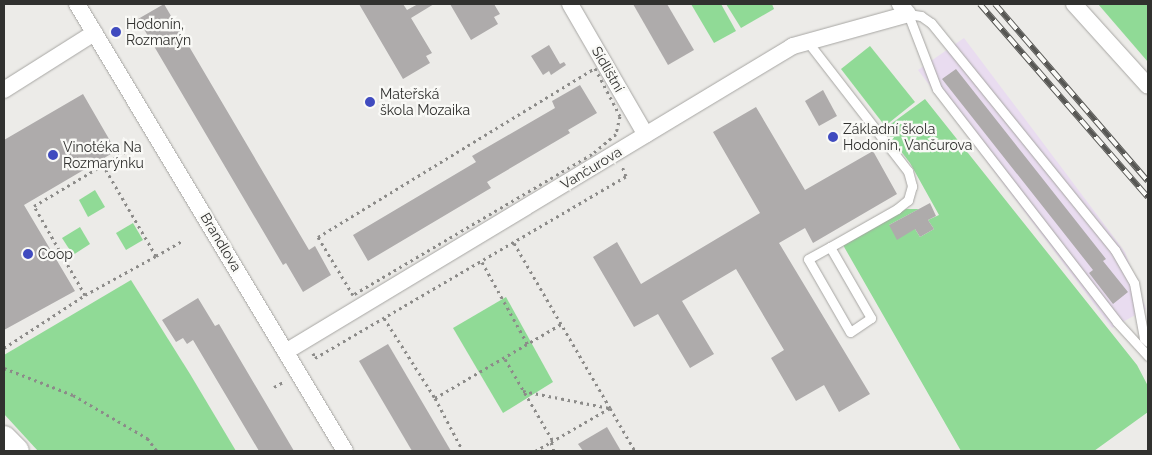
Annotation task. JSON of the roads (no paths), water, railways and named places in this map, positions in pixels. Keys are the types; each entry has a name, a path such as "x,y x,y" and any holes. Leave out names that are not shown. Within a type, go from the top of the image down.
{"main road":[{"path":"4,438 18,451"}],"street":[{"name":"Brandlova","path":"77,4 287,351 345,451"},
{"name":"Sídlištní","path":"570,4 646,135"},
{"path":"1074,4 1148,86"},
{"name":"Vančurova","path":"287,351 614,145 646,135 807,41 904,9"},
{"path":"4,90 94,33"}],"lane":[{"path":"904,9 937,89 1117,322 1143,339"},
{"path":"904,9 921,16 931,23 1116,250 1134,283 1143,339 1148,356"},
{"path":"807,41 908,171 912,186 908,200 897,209 830,246 808,259 850,332 871,318 830,246"}],"railway":[{"path":"980,4 1148,197"},
{"path":"995,4 1148,181"}],"place":[{"name":"Hodonín, Rozmarýn","path":"116,32"},
{"name":"Mateřská škola Mozaika","path":"370,102"},
{"name":"Základní škola Hodonín, Vančurova","path":"833,137"},
{"name":"Vinotéka Na Rozmarýnku","path":"53,155"},
{"name":"Coop","path":"28,254"}]}
